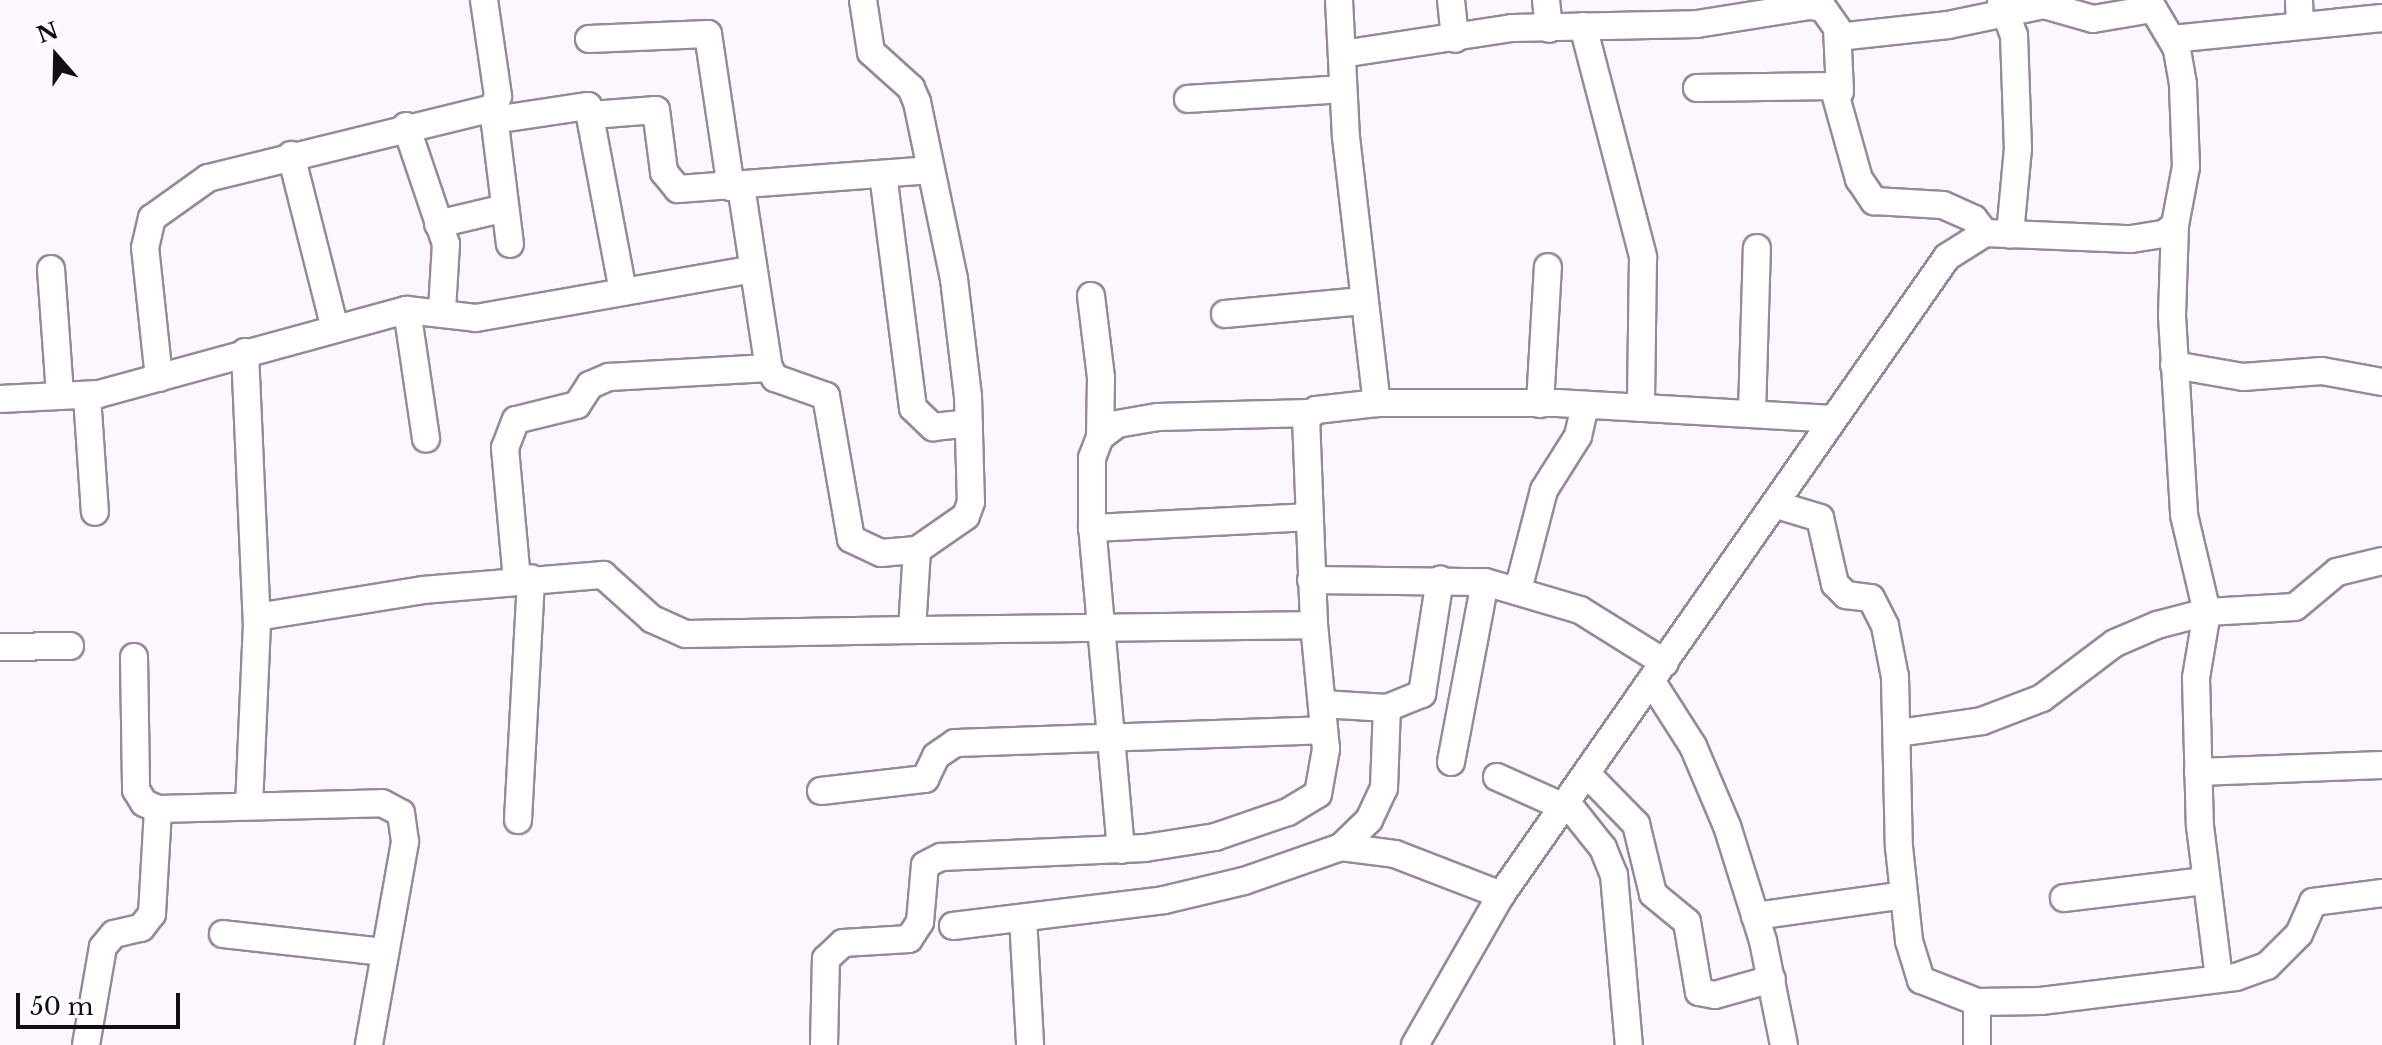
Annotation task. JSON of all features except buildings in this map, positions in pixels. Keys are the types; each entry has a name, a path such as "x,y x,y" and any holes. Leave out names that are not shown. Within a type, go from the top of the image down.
{"street":[{"path":"484,0 498,96 493,114 510,244"},
{"path":"589,39 708,34 769,368 775,378 826,396 851,539 881,553 917,550 966,516 971,502 969,423 954,279 928,170 917,102 911,88 871,52 863,0"},
{"path":"1451,0 1455,39"},
{"path":"1546,0 1549,29"},
{"path":"1345,1 1343,89 1362,301 1377,403"},
{"path":"1838,37 2003,6 2059,4 2106,19 2150,5 2172,39 2186,132 2185,198 2175,225 2174,365 2188,545 2207,612 2196,678 2198,772 2204,881 2219,979"},
{"path":"1342,54 1512,28 1697,24 1810,6 1830,14 1838,37 1840,92 1859,179 1874,201 1943,205 1998,234"},
{"path":"1998,234 2018,148 2014,35 2003,6"},
{"path":"2172,39 2300,12 2379,15"},
{"path":"1583,26 1643,257 1641,408"},
{"path":"1697,88 1826,84 1840,92"},
{"path":"1188,99 1343,89"},
{"path":"159,378 145,248 152,218 190,185 406,126 579,104 592,115 623,292"},
{"path":"592,115 656,110 668,184 736,186 928,170"},
{"path":"406,126 438,224 448,278 442,310"},
{"path":"291,155 335,329"},
{"path":"883,174 913,408 933,427 969,423"},
{"path":"438,224 505,208"},
{"path":"1415,1045 1501,895 1777,505 1833,419 1947,257 1998,234 2140,239 2175,225"},
{"path":"1752,413 1757,248"},
{"path":"1540,404 1548,267"},
{"path":"51,269 60,396"},
{"path":"0,399 87,396 407,310 442,310 476,318 753,269"},
{"path":"1091,296 1101,378 1100,437 1092,458 1092,528 1098,630 1121,850"},
{"path":"1225,314 1362,301"},
{"path":"407,310 426,439"},
{"path":"245,352 257,617 249,806"},
{"path":"2174,365 2243,377 2322,371 2382,382"},
{"path":"518,820 524,579 505,448 516,420 577,405 590,385 609,377 769,368"},
{"path":"87,396 95,512"},
{"path":"1100,437 1117,424 1158,417 1309,413 1377,403 1585,405 1833,419"},
{"path":"1518,590 1544,490 1578,436 1585,405"},
{"path":"824,1045 826,959 843,943 909,939 920,922 925,865 941,857 1121,850 1215,837 1309,802 1327,773 1304,452 1309,413"},
{"path":"1777,505 1820,518 1835,584 1846,595 1871,598 1879,608 1895,677 1904,895 1921,980 1977,1002 2041,1001 2219,979 2267,966 2299,934 2313,902 2382,893"},
{"path":"1092,528 1308,517"},
{"path":"912,630 917,550"},
{"path":"1898,733 1959,727 2032,702 2069,682 2115,643 2207,612 2295,607 2337,572 2382,561"},
{"path":"257,617 524,579 603,575 652,619 686,634 1314,625"},
{"path":"1311,580 1440,579 1485,582 1518,590 1580,610 1658,672 1712,786 1755,916 1772,979 1784,1045"},
{"path":"821,791 925,779 936,756 955,743 1111,737 1387,708 1422,694 1440,579"},
{"path":"1451,762 1485,582"},
{"path":"0,647 70,646"},
{"path":"134,657 136,790 158,809 382,803 401,813 405,842 369,1045"},
{"path":"953,926 1164,900 1244,881 1341,847 1369,820 1384,788 1387,708"},
{"path":"2198,772 2382,765"},
{"path":"1588,775 1625,807 1636,824 1653,894 1687,922 1699,992 1715,995 1772,979"},
{"path":"1497,777 1565,805 1603,848 1614,875 1629,1045"},
{"path":"86,1045 103,947 114,934 141,928 152,914 158,809"},
{"path":"1341,847 1395,854 1501,895"},
{"path":"2064,898 2204,881"},
{"path":"1755,916 1904,895"},
{"path":"1023,918 1030,1045"},
{"path":"223,934 384,952"},
{"path":"1977,1002 1977,1045"}]}
